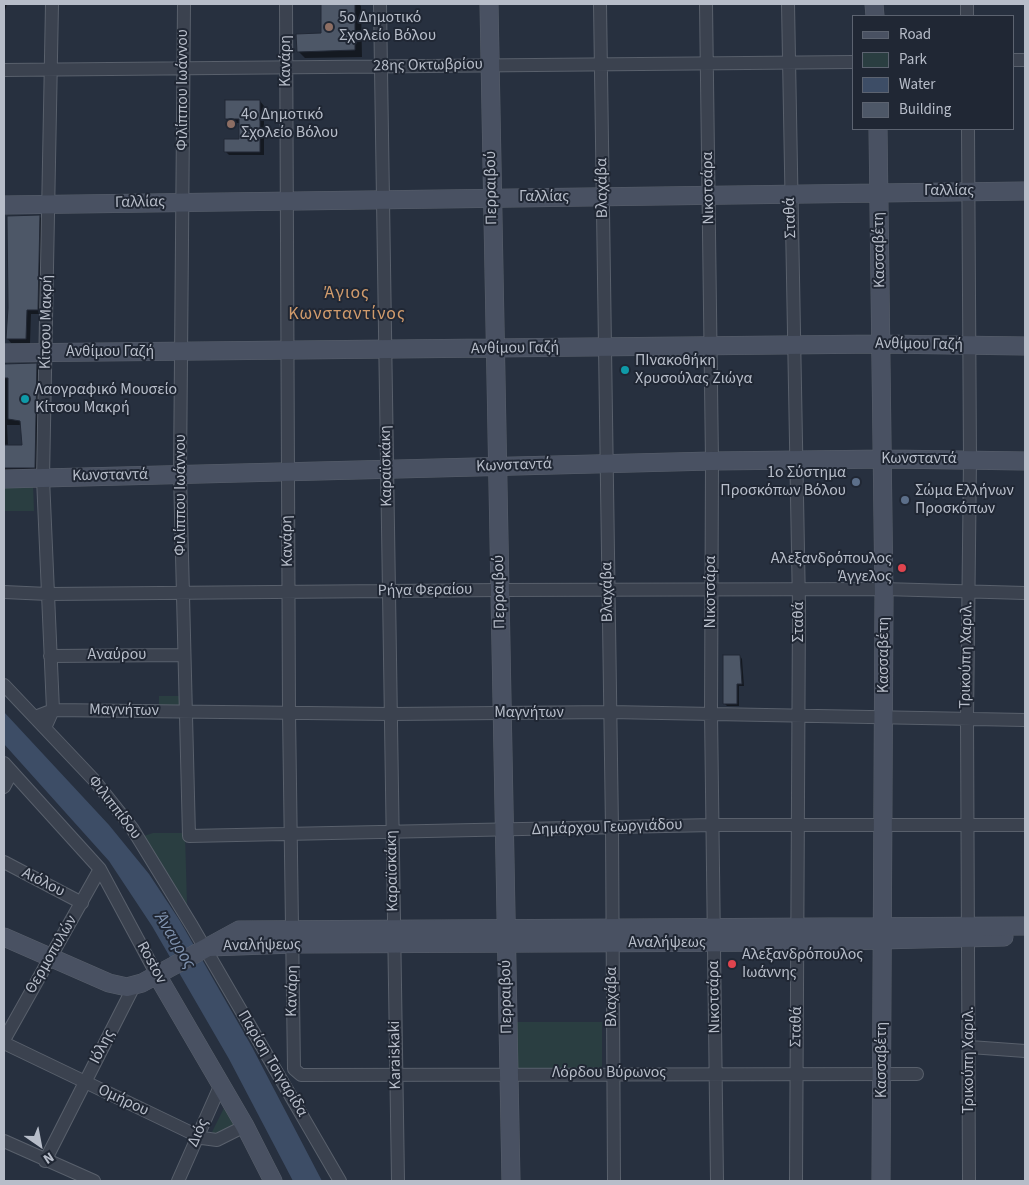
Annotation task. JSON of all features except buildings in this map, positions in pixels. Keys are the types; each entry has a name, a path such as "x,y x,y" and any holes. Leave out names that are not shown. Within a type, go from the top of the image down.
{"street":[{"name":"Κίτσου Μακρή","path":"45,728 53,710 43,478 50,204 52,4"},
{"name":"Φιλίππου Ιωάννου","path":"184,4 180,475 189,836"},
{"name":"Κανάρη","path":"286,4 289,713 294,937 292,1064 301,1075"},
{"name":"Καραϊσκάκη","path":"380,4 394,937"},
{"name":"Περραιβού","path":"489,4 511,1181"},
{"name":"Βλαχάβα","path":"600,4 612,828 614,1181"},
{"name":"Νικοτσάρα","path":"706,4 711,346 711,714 717,1181"},
{"name":"Σταθά","path":"788,4 790,194 799,589 796,1181"},
{"name":"28ης Οκτωβρίου","path":"4,70 852,62"},
{"name":"Κασσαβέτη","path":"878,130 883,459 884,823 881,1181"},
{"name":"Τρικούπη Χαριλ.","path":"968,130 970,345 967,718 970,1047 969,1181"},
{"name":"Γαλλίας","path":"4,205 603,197 880,191 1025,191"},
{"name":"Ανθίμου Γαζή","path":"4,353 881,344 1025,346"},
{"name":"Κωνσταντά","path":"4,479 712,461 883,459 1025,461"},
{"name":"Ρήγα Φεραίου","path":"4,592 48,594 182,594 500,590 883,589 1025,593"},
{"name":"Αναύρου","path":"50,656 184,655"},
{"name":"Φιλιππίδου","path":"4,685 94,780 125,818 203,948"},
{"name":"Μαγνήτων","path":"35,717 53,710 391,714 610,712 1025,720"},
{"path":"4,787 8,768"},
{"name":"Rostov","path":"8,768 100,869 245,1126 273,1181"},
{"name":"Δημάρχου Γεωργιάδου","path":"189,836 504,831 713,825 884,823 1025,825"},
{"name":"Αιόλου","path":"4,862 82,903"},
{"name":"Θερμοπυλών","path":"4,1041 100,869"},
{"name":"Αναλήψεως","path":"203,948 294,937 798,935 968,932 1025,926"},
{"name":"Αναλήψεως","path":"968,932 1025,937"},
{"path":"4,937 117,986 134,986 160,974 203,948"},
{"name":"Karaiskaki","path":"394,937 398,1181"},
{"name":"Παρίση Τσιγαρίδα","path":"203,948 340,1181"},
{"name":"Ιόλης","path":"46,1161 134,986"},
{"name":"Ομήρου","path":"4,1041 84,1083 198,1136 217,1140 245,1126"},
{"path":"970,1047 1025,1051"},
{"name":"Λόρδου Βύρωνος","path":"301,1075 796,1072 917,1074"},
{"name":"Διός","path":"178,1181 221,1084"},
{"path":"4,1141 94,1181"}],"green space":[{"path":"33,485 34,511 4,511 4,486"},
{"path":"159,696 181,696 181,707 159,707"},
{"path":"153,833 185,833 187,905 144,836"},
{"path":"512,1022 602,1022 602,1068 512,1068"},
{"path":"225,1106 234,1126 217,1135 212,1132"}],"water":[{"name":"Άναυρος","path":"4,712 109,825 149,874 180,921 252,1047 322,1181 293,1181 229,1059 152,926 109,861 4,744"}],"place":[{"name":"5ο Δημοτικό Σχολείο Βόλου","path":"329,27"},
{"name":"4ο Δημοτικό Σχολείο Βόλου","path":"231,124"},
{"name":"ΠΙνακοθήκη Χρυσούλας Ζιώγα","path":"625,370"},
{"name":"Λαογραφικό Μουσείο Κίτσου Μακρή","path":"25,399"},
{"name":"1ο Σύστημα Προσκόπων Βόλου","path":"856,482"},
{"name":"Σώμα Ελλήνων Προσκόπων","path":"905,500"},
{"name":"Αλεξανδρόπουλος Άγγελος","path":"902,568"},
{"name":"Αλεξανδρόπουλος Ιωάννης","path":"732,964"}],"district":[{"name":"Άγιος Κωνσταντίνος","path":"347,304"}]}
